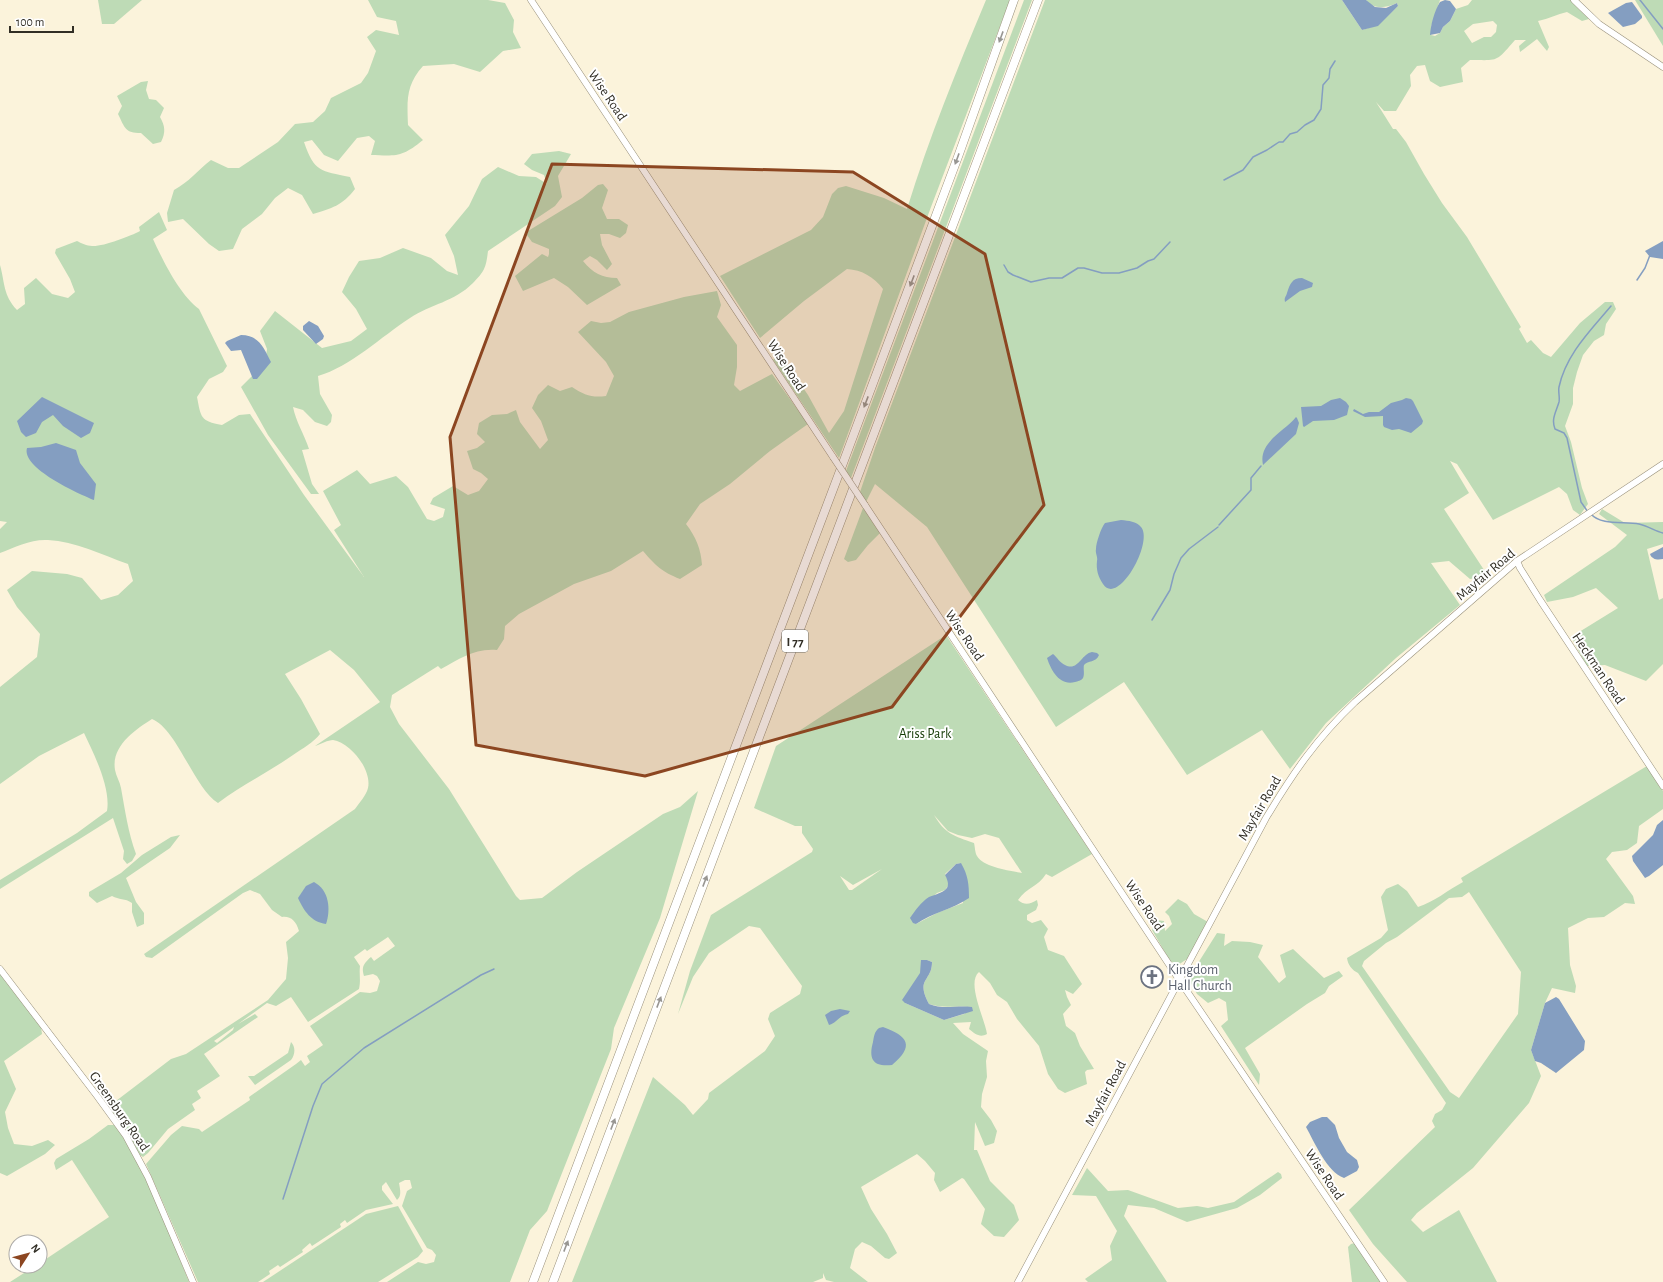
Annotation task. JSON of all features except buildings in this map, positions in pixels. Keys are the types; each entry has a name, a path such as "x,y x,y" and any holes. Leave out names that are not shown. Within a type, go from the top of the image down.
{"highway":[{"name":"I 77","path":"533,1282 849,448 959,154 1014,0"},
{"name":"I 77","path":"553,1282 1038,0"}],"street":[{"name":"Wise Road","path":"531,0 1180,981 1384,1282"},
{"path":"1574,0 1584,11 1604,28 1663,67"},
{"name":"Mayfair Road","path":"1018,1282 1266,818 1290,778 1312,748 1355,702 1518,561 1663,464"},
{"name":"Heckman Road","path":"1518,561 1520,568 1540,600 1663,786"},
{"name":"Greensburg Road","path":"0,969 126,1136 148,1177 193,1282"}],"highlighted area":[{"path":"552,164 853,172 985,254 1044,505 892,707 645,776 476,745 450,437"}],"green space":[{"path":"98,0 142,0 114,24 102,24"},
{"path":"368,0 488,0 505,3 514,20 513,32 521,48 503,51 480,72 454,64 423,66 413,80 409,93 408,125 423,140 410,150 394,155 371,155 375,141 369,136 357,138 338,161 324,155 312,140 304,142 315,165 325,171 350,177 355,189 346,199 336,206 313,214 302,195 288,188 275,198 262,214 242,229 233,249 219,251 209,244 183,219 168,222 167,213 174,190 189,180 211,160 228,168 239,168 278,142 295,124 313,122 325,111 331,98 361,83 368,73 376,51 367,37 376,30 399,35 396,21 377,17"},
{"path":"986,0 1010,0 931,207 839,458 773,360 780,354 808,395 829,433 844,411 883,289 876,281 867,275 858,271 847,269 804,301 760,338 720,276 811,230 823,217 832,194 838,188 846,186 884,198 907,209 944,104"},
{"path":"1024,0 1032,0 851,478 846,471"},
{"path":"1045,0 1342,0 1362,30 1378,25 1398,6 1397,3 1384,7 1376,7 1366,0 1440,0 1431,27 1431,35 1435,36 1440,33 1443,27 1450,21 1456,9 1468,5 1472,0 1571,0 1589,19 1582,21 1567,12 1538,21 1549,47 1547,51 1537,39 1520,52 1519,46 1526,40 1515,40 1504,53 1496,59 1470,60 1461,68 1463,82 1440,87 1430,81 1425,65 1417,66 1410,75 1411,86 1396,111 1384,111 1376,102 1393,129 1396,129 1406,142 1442,203 1467,237 1521,327 1519,329 1527,343 1531,340 1543,353 1551,357 1580,323 1605,302 1613,302 1616,309 1606,324 1604,335 1594,341 1583,355 1573,388 1573,404 1565,426 1571,442 1582,488 1588,504 1580,515 1573,510 1567,494 1559,487 1493,520 1457,464 1450,461 1469,493 1444,509 1488,576 1470,579 1449,561 1431,563 1460,605 1396,658 1326,723 1290,769 1262,730 1187,775 1124,682 1056,727 927,527 875,484 866,502 860,492 875,448","holes":["1493,21 1497,25 1496,32 1491,37 1484,37 1472,43 1464,31 1473,24"]},
{"path":"1635,0 1663,0 1663,46"},
{"path":"148,81 146,90 149,99 156,100 164,108 160,117 164,126 164,135 161,142 153,144 141,133 132,132 126,129 118,114 122,106 117,96 141,82"},
{"path":"559,151 571,154 558,176 562,197 555,206 488,251 484,268 473,283 458,295 426,309 410,318 342,366 318,376 320,394 332,415 331,422 327,426 315,422 303,410 293,407 309,449 302,450 312,484 319,494 311,494 268,435 241,387 265,363 267,349 260,331 275,311 322,348 351,341 367,329 356,309 342,292 359,261 380,258 403,248 431,258 447,271 458,275 454,256 445,235 469,206 482,179 498,167 519,176 536,177 547,184 544,175 532,170 524,164 532,154"},
{"path":"603,184 608,190 602,208 607,219 619,219 628,225 626,233 620,238 609,234 600,234 602,245 612,264 607,270 597,260 590,256 583,261 590,269 602,276 617,278 621,285 587,305 568,287 554,278 523,291 515,276 542,254 548,257 549,254 549,249 532,242 527,235 528,231 582,198 598,185"},
{"path":"159,212 167,230 153,239 167,267 179,286 185,295 199,309 227,366 223,372 209,379 197,397 201,414 205,420 222,425 239,415 250,414 304,495 364,577 334,530 341,525 323,491 357,470 370,484 396,476 408,487 427,519 434,521 443,517 445,509 430,504 433,498 453,486 468,495 479,491 488,479 473,469 467,451 477,448 485,442 477,434 479,423 492,415 507,414 516,410 520,422 540,449 548,440 541,421 532,408 538,395 548,385 560,391 572,387 588,395 596,397 606,396 614,376 606,362 578,332 591,321 601,323 610,322 629,312 684,297 717,291 721,305 717,317 737,345 737,367 734,385 740,391 772,374 808,424 770,451 730,484 700,504 686,524 697,543 702,565 680,579 659,568 643,551 611,571 574,584 519,614 505,626 504,639 497,650 474,652 441,669 438,666 392,695 390,707 399,724 449,789 516,896 520,900 542,898 577,872 663,814 680,807 698,791 660,918 614,1028 611,1049 547,1211 530,1230 510,1282 387,1282 418,1262 426,1264 434,1262 436,1255 432,1250 427,1248 402,1206 407,1191 412,1188 410,1180 405,1180 399,1183 400,1194 397,1200 386,1182 382,1186 382,1190 393,1204 366,1210 347,1223 345,1220 340,1224 341,1227 312,1246 310,1243 302,1250 303,1252 280,1267 278,1265 269,1271 270,1274 258,1282 198,1282 146,1164 171,1135 182,1126 199,1129 202,1132 250,1100 249,1097 301,1060 305,1066 310,1062 307,1056 323,1045 310,1026 360,992 370,993 377,991 380,981 377,976 373,974 364,976 363,968 365,963 371,957 374,961 395,946 388,937 367,951 365,949 354,957 360,966 359,989 308,1022 291,997 276,1006 267,1003 238,1024 255,1014 258,1017 204,1054 220,1076 197,1091 201,1098 192,1104 195,1110 168,1129 143,1157 140,1155 123,1125 110,1109 112,1104 171,1059 186,1054 268,1000 286,979 288,958 286,942 299,931 298,927 291,918 282,917 272,910 260,894 250,890 243,893 152,958 146,957 144,954 355,809 364,797 368,788 367,773 359,758 347,746 333,740 315,746 380,702 354,670 330,650 285,674 301,699 320,734 308,745 218,803 201,785 178,746 169,734 161,725 152,719 138,728 120,746 115,761 115,770 136,854 132,861 127,864 123,859 124,851 113,818 0,889 0,880 77,833 107,811 108,802 101,771 84,733 39,756 0,784 0,687 37,657 40,634 17,607 7,590 32,571 67,574 82,578 101,600 118,595 133,581 128,564 68,543 48,540 35,541 0,553 0,529 7,522 0,521 0,265 5,289 9,299 17,310 25,304 24,288 36,278 52,294 68,298 75,292 70,279 55,253 56,249 77,241 92,246 109,243 140,231 139,227","holes":["234,1027 233,1030 217,1043 214,1041"]},
{"path":"863,508 880,533 856,560 848,562 844,559"},
{"path":"1602,509 1625,523 1663,522 1663,544 1647,549 1659,600 1663,598 1663,664 1646,681 1605,665 1587,666 1571,637 1618,608 1596,588 1573,597 1547,602 1544,595 1615,547 1627,535 1599,514"},
{"name":"Ariss Park","path":"946,635 1092,854 1052,877 1046,874 1040,882 1025,892 1018,900 1028,904 1037,900 1038,905 1036,910 1027,915 1027,920 1032,923 1041,920 1048,929 1044,937 1048,950 1064,956 1082,984 1073,994 1065,990 1071,1005 1063,1014 1066,1026 1075,1033 1080,1046 1094,1069 1087,1070 1085,1072 1087,1084 1065,1093 1058,1089 1048,1074 1039,1046 1017,1019 1007,1002 997,995 990,983 979,972 974,984 975,992 987,1034 978,1035 969,1029 971,1022 953,1023 963,1034 988,1051 986,1061 987,1077 982,1094 981,1107 997,1131 994,1143 985,1146 975,1122 974,1150 977,1150 990,1181 1014,1205 1019,1220 1004,1237 994,1236 981,1224 985,1209 964,1179 962,1178 940,1192 934,1180 935,1173 917,1154 861,1187 871,1209 897,1253 889,1259 885,1258 871,1246 862,1242 855,1249 850,1268 868,1282 834,1282 826,1280 823,1273 823,1278 813,1282 572,1282 653,1077 685,1105 693,1115 708,1099 709,1093 765,1051 775,1036 768,1019 770,1013 800,994 802,986 760,928 749,926 709,953 693,977 678,1014 690,971 711,915 812,852 813,849 802,833 802,826 795,826 754,808 776,746","holes":["934,815 948,831 958,835 972,838 985,834 999,838 1022,873 991,866 980,860 975,852 974,843 951,834 946,830","961,863 963,903 937,913 916,924 911,917 937,893 945,890 948,886 948,880 945,874 956,864","882,869 852,890 849,890 840,876 853,885","927,960 932,962 930,973 924,985 925,996 929,1004 940,1006 972,1007 964,1014 944,1020 905,1003"]},
{"path":"1647,766 1663,791 1663,809 1639,826 1637,843 1627,850 1612,852 1606,859 1633,896 1635,904 1625,903 1604,917 1588,918 1568,928 1570,965 1576,986 1575,993 1552,988 1545,1003 1531,1050 1541,1076 1529,1103 1473,1168 1417,1213 1411,1220 1423,1232 1459,1210 1497,1282 1407,1282 1373,1244 1349,1210 1435,1127 1432,1121 1435,1114 1442,1110 1446,1103 1358,973 1348,963 1347,958 1381,938 1388,930 1381,897 1386,889 1398,884 1407,891 1418,907 1435,899 1463,882 1461,878","holes":["1469,892 1521,972 1518,1014 1459,1098 1450,1092 1362,966 1364,961 1386,943 1397,937 1449,898 1462,897"]},
{"path":"180,835 170,848 126,878 136,902 144,913 144,924 137,927 132,912 132,903 129,901 112,896 97,903 89,896 89,892 121,873 142,855 171,837"},
{"path":"1178,899 1187,904 1194,914 1208,922 1187,959 1178,965 1170,961 1152,930 1156,920 1164,921 1165,931 1172,924 1169,916 1165,912"},
{"path":"1217,933 1225,934 1224,946 1232,941 1250,942 1263,945 1258,957 1279,983 1286,977 1280,955 1293,949 1324,978 1339,971 1343,976 1329,986 1325,993 1245,1048 1260,1074 1259,1085 1221,1026 1228,1020 1226,1002 1219,998 1208,1003 1197,994 1190,982 1193,971"},
{"path":"0,974 41,1027 42,1034 4,1061 16,1089 5,1112 8,1128 14,1144 32,1146 48,1140 55,1145 45,1154 7,1176 0,1173"},
{"path":"291,1042 294,1046 294,1051 291,1060 255,1085 248,1076 254,1076 288,1053"},
{"path":"108,1125 114,1125 126,1142 137,1160 156,1200 189,1282 10,1282 22,1274 48,1274 48,1258 109,1217 72,1160 56,1170 54,1163 56,1159 89,1139"},
{"path":"1087,1168 1108,1191 1128,1190 1178,1208 1197,1206 1208,1208 1234,1202 1278,1172 1281,1174 1282,1178 1260,1195 1237,1208 1187,1222 1154,1208 1128,1205 1124,1216 1167,1282 1088,1282 1085,1279 1112,1260 1110,1246 1117,1231 1096,1196 1072,1195"},
{"path":"398,1206 423,1251 418,1257 378,1282 263,1282 366,1214"},
{"path":"1355,1243 1381,1282 1352,1282 1348,1247"}],"water":[{"path":"1342,0 1366,0 1375,7 1386,8 1397,3 1398,6 1378,26 1362,30"},
{"path":"1445,0 1450,1 1456,9 1450,21 1443,27 1440,33 1430,35 1436,10 1440,2"},
{"path":"1632,2 1642,18 1635,24 1623,27 1608,13 1626,3"},
{"path":"1663,241 1663,259 1650,257 1645,251"},
{"path":"1302,278 1313,283 1312,287 1300,291 1285,302 1285,298 1292,282 1296,279"},
{"path":"309,321 318,326 324,336 323,339 316,344 303,330 303,326"},
{"path":"241,335 252,337 257,340 263,347 271,362 257,379 253,379 241,350 231,351 225,343"},
{"path":"42,397 94,423 90,433 81,438 63,426 53,415 42,422 36,433 26,437 21,432 17,421"},
{"path":"1340,398 1349,406 1347,415 1334,420 1313,421 1304,427 1303,426 1301,407 1321,406 1331,400"},
{"path":"1406,398 1413,401 1423,421 1422,424 1411,433 1399,429 1392,430 1384,427 1383,416 1365,417 1353,411 1354,409 1363,414 1369,412 1379,412 1391,403"},
{"path":"1296,417 1299,423 1296,434 1263,465 1262,457 1268,444"},
{"path":"56,443 76,450 80,463 96,484 94,500 76,492 42,472 33,464 28,456 27,448 41,447"},
{"path":"1121,520 1135,522 1141,527 1144,535 1143,545 1139,558 1125,580 1117,587 1109,589 1103,584 1099,576 1096,546 1100,532 1105,523"},
{"path":"1663,547 1663,559 1652,557 1650,554"},
{"path":"1092,652 1099,655 1098,658 1084,665 1083,678 1069,683 1064,682 1056,676 1047,658 1053,654 1063,664 1069,667 1076,664 1088,653"},
{"path":"1663,820 1663,865 1645,878 1633,861 1632,856 1653,835 1657,825"},
{"path":"961,863 968,880 969,898 916,924 913,923 910,918 918,907 929,897 946,889 948,884 945,875 956,864"},
{"path":"314,882 323,890 328,900 328,918 326,924 312,918 298,898 306,886"},
{"path":"921,960 932,962 930,973 924,985 925,996 929,1004 940,1007 972,1007 973,1011 944,1020 905,1003 902,1000 920,973"},
{"path":"1556,997 1559,999 1585,1041 1584,1050 1556,1073 1541,1063 1535,1061 1531,1050 1545,1003"},
{"path":"840,1009 850,1011 848,1014 842,1016 834,1023 829,1025 825,1015 831,1011"},
{"path":"883,1027 892,1030 906,1042 904,1052 892,1065 881,1065 872,1058 871,1053 874,1035 879,1028"},
{"path":"1322,1117 1327,1117 1335,1125 1339,1138 1347,1152 1357,1160 1359,1167 1357,1171 1344,1178 1332,1170 1317,1149 1306,1127 1310,1122"}],"waterway":[{"path":"1640,0 1663,29"},
{"path":"1224,180 1243,170 1253,157 1279,142 1283,142 1290,134 1297,132 1314,120 1321,109 1323,85 1329,78 1330,69 1335,61"},
{"path":"1004,265 1008,272 1031,282 1049,278 1062,278 1078,268 1084,268 1102,273 1119,273 1137,268 1154,259 1170,242"},
{"path":"1637,280 1645,268 1650,255"},
{"path":"1588,512 1581,502 1567,438 1564,433 1555,429 1554,419 1559,402 1559,387 1567,364 1580,343 1611,306"},
{"path":"1219,525 1251,490 1251,478 1261,466"},
{"path":"1591,514 1595,518 1607,522 1639,524 1663,533"},
{"path":"1152,620 1170,590 1174,574 1181,558 1189,549 1218,527"},
{"path":"283,1199 313,1106 322,1084 364,1048 481,975 494,969"}],"place":[{"name":"Kingdom Hall Church","path":"1152,977"}]}
